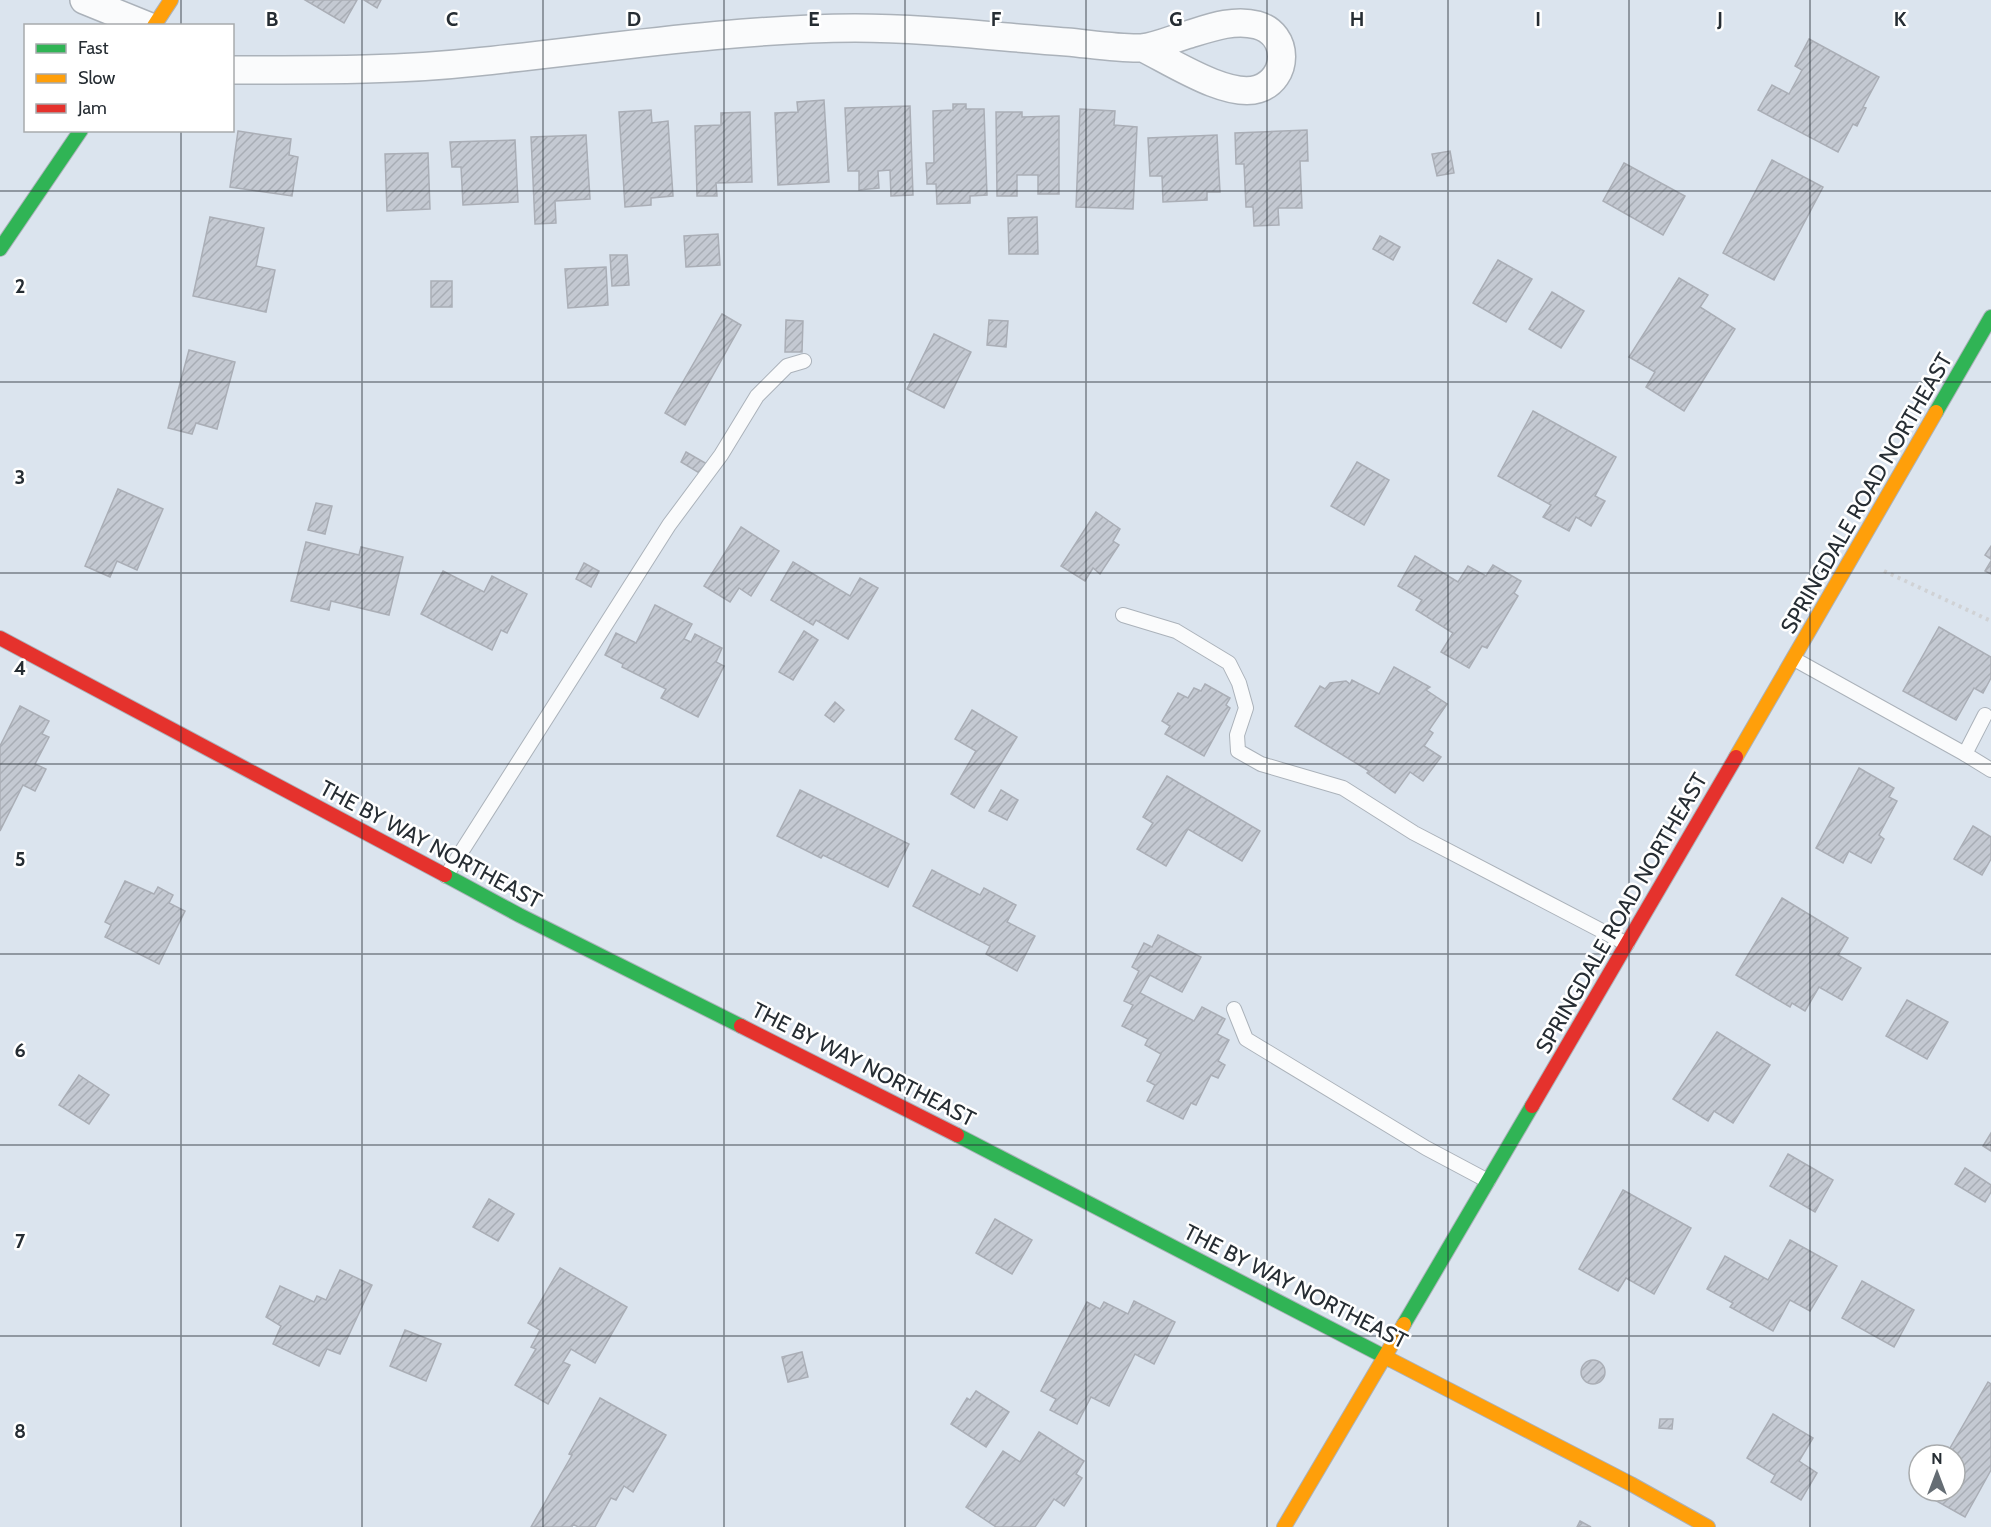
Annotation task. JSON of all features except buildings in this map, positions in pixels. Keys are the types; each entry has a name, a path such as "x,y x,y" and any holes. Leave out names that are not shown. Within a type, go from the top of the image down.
{"street":[{"path":"84,0 143,24"},
{"path":"154,24 171,0"},
{"path":"234,70 402,69 651,41 856,28 1143,48"},
{"path":"0,249 80,132"},
{"name":"SPRINGDALE ROAD NORTHEAST","path":"1284,1527 1794,659 1991,317"},
{"name":"THE BY WAY NORTHEAST","path":"0,638 519,915 993,1153 1631,1484 1708,1527"}],"lane":[{"path":"446,876 669,525 721,455 757,396 786,366 804,361"},
{"path":"1123,615 1176,631 1228,663 1239,682 1246,708 1237,735 1239,751 1261,764 1343,788 1414,832 1627,944"},
{"path":"1794,659 1991,770"},
{"path":"1965,754 1985,715"},
{"path":"1234,1009 1246,1039 1417,1143 1488,1181"}],"path":[{"path":"1853,556 1991,621"}],"traffic: fast":[{"path":"0,249 80,132"},
{"path":"1936,412 1991,317"},
{"path":"445,875 519,915 741,1026"},
{"path":"1404,1324 1532,1106"},
{"path":"957,1135 1391,1360"}],"traffic: slow":[{"path":"155,24 171,0"},
{"path":"1736,757 1936,412"},
{"path":"1284,1527 1404,1324"},
{"path":"1391,1360 1631,1484 1708,1527"}],"traffic: jam":[{"path":"0,638 445,875"},
{"path":"1532,1106 1736,757"},
{"path":"741,1026 957,1135"}]}
